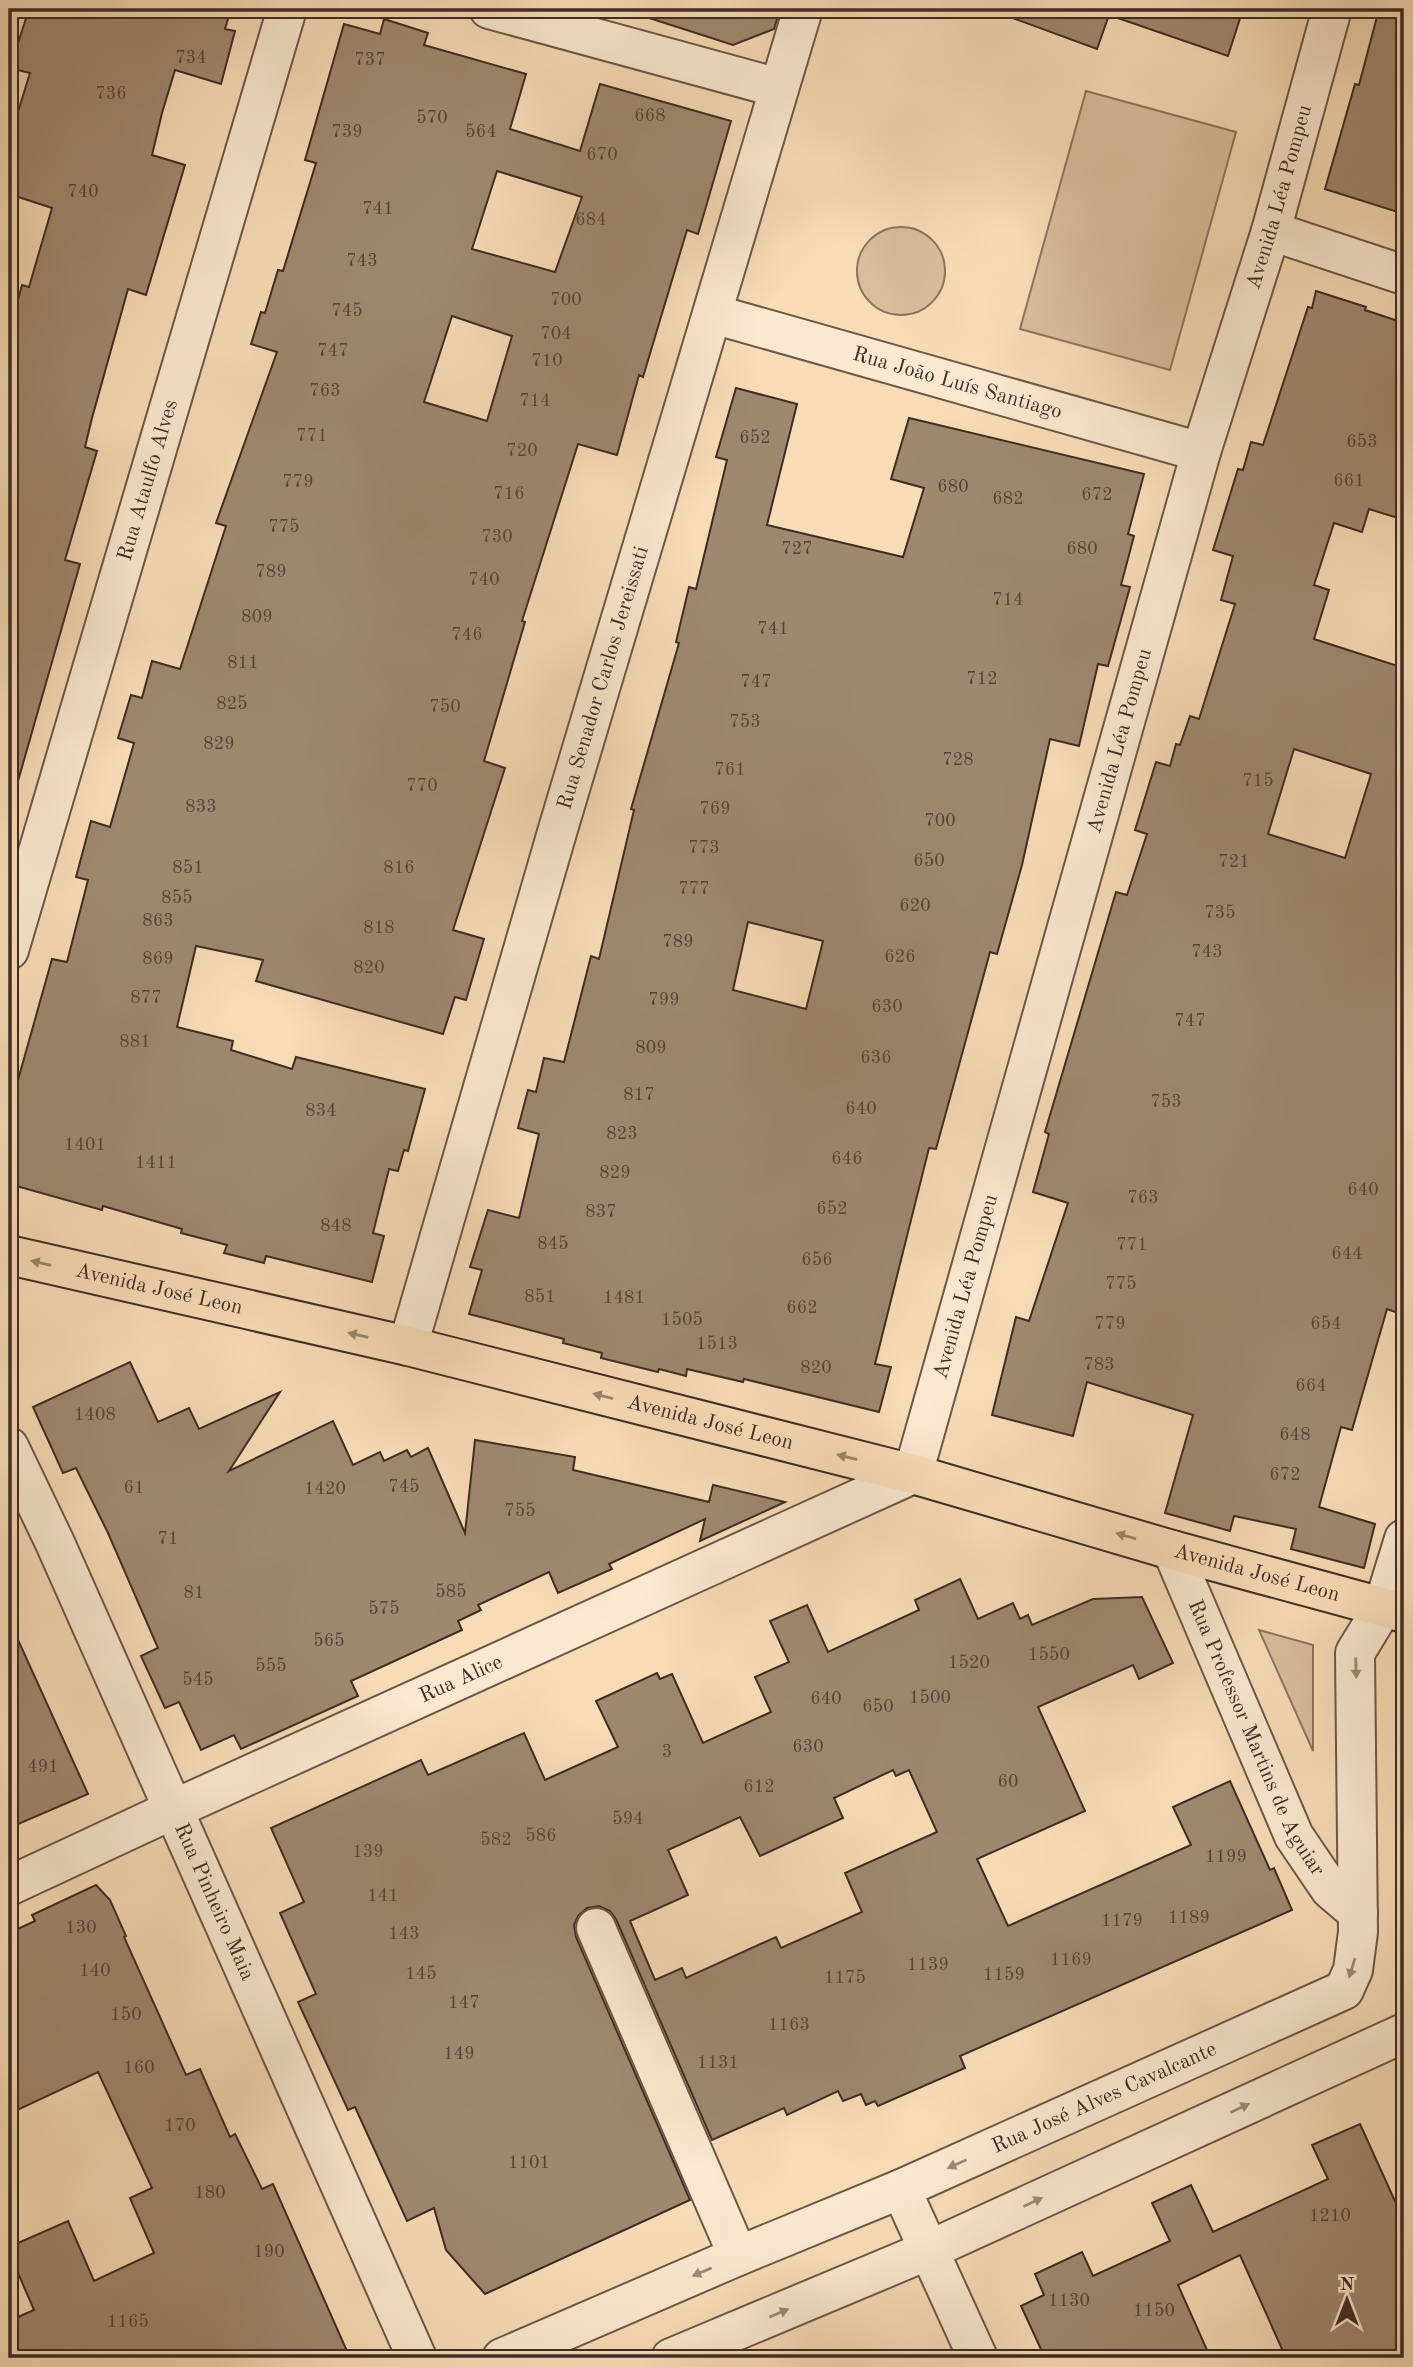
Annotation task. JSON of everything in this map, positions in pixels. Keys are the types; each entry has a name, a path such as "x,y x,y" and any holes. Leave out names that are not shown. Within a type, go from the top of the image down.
{"main road":[{"name":"Avenida José Leon","path":"9,1255 408,1346 913,1474 1172,1550 1394,1610"}],"street":[{"name":"Rua Ataulfo Alves","path":"9,950 287,9"},
{"path":"489,9 779,88"},
{"name":"Rua Senador Carlos Jereissati","path":"408,1346 558,829 803,9"},
{"name":"Avenida Léa Pompeu","path":"913,1474 1201,452 1271,232 1332,9"},
{"path":"1271,232 1404,275"},
{"name":"Rua João Luís Santiago","path":"713,314 1201,452"},
{"name":"Rua Pinheiro Maia","path":"9,1447 55,1543 417,2358"},
{"name":"Rua Alice","path":"9,1886 913,1474"},
{"name":"Rua José Alves Cavalcante","path":"502,2358 901,2189 1344,1990 1353,1970 1357,1951 1355,1653 1394,1610 1404,1539"},
{"name":"Rua Professor Martins de Aguiar","path":"1172,1550 1294,1836 1330,1889 1358,1913"},
{"path":"596,1928 738,2256"},
{"path":"671,2358 929,2250 1402,2035"},
{"path":"901,2189 978,2358"}],"shaded area":[{"path":"1086,91 1236,132 1170,370 1020,329"},
{"path":"901,227 926,234 938,246 945,271 938,296 926,308 901,315 876,308 864,296 857,271 864,246 876,234"},
{"path":"1259,1630 1313,1645 1313,1751"}],"building":[{"path":"29,9 231,9 225,29 235,31 221,84 175,70 162,113 152,155 185,165 146,295 128,289 92,418 85,447 97,451 65,560 80,564 18,781 9,779 9,309 15,311 22,285 29,287 52,208 9,194 9,141 30,73 10,68"},
{"path":"644,9 780,9 774,29 733,45 643,16"},
{"path":"1000,9 1243,9 1228,56 1109,15 1097,49 999,13"},
{"path":"1379,9 1404,9 1404,214 1325,189 1355,84 1359,85"},
{"path":"384,19 428,33 424,45 526,74 510,129 580,151 600,84 731,121 698,234 687,230 643,377 639,375 617,455 578,444 522,621 525,622 484,761 505,768 453,930 484,939 466,1000 455,997 443,1034 256,981 263,960 196,946 177,1027 233,1041 231,1050 292,1069 296,1057 425,1089 408,1151 404,1150 398,1171 389,1169 373,1233 384,1236 372,1282 266,1256 264,1263 224,1253 227,1245 181,1233 182,1229 103,1206 102,1210 9,1184 9,1112 52,959 67,962 88,880 76,877 91,821 110,827 134,743 118,738 131,695 142,698 152,661 180,669 226,526 216,523 277,352 251,344 261,312 265,313 278,270 283,271 316,163 305,160 344,24 380,34","holes":["497,171 582,197 555,272 472,249","452,316 512,336 487,421 424,402"]},
{"path":"1316,291 1404,323 1404,520 1369,509 1362,532 1334,523 1314,585 1329,590 1314,639 1404,668 1404,1315 1387,1309 1352,1430 1341,1427 1319,1507 1375,1524 1364,1568 1291,1549 1296,1529 1234,1516 1230,1531 1165,1513 1193,1415 1087,1382 1073,1436 992,1415 1016,1317 1029,1321 1068,1203 1033,1192 1049,1134 1045,1132 1116,892 1127,895 1147,834 1135,830 1156,762 1170,766 1176,744 1180,745 1190,716 1199,719 1235,604 1221,600 1233,556 1213,550 1238,469 1243,470 1251,442 1263,445 1308,307 1312,308","holes":["1294,749 1371,774 1345,858 1268,834"]},
{"path":"736,388 797,404 767,525 903,557 924,488 891,479 909,418 1144,474 1128,534 1134,536 1121,585 1130,587 1108,666 1098,664 1079,746 1050,739 1022,865 997,954 990,952 936,1149 929,1148 875,1364 891,1367 879,1412 744,1379 743,1382 687,1369 686,1376 659,1369 658,1372 601,1358 602,1353 563,1343 564,1339 469,1314 482,1270 470,1267 488,1210 519,1218 539,1134 518,1128 528,1090 536,1092 544,1058 564,1062 591,956 599,959 634,810 631,809 679,643 676,642 689,587 696,589 727,460 716,457","holes":["748,922 823,941 806,1009 733,990"]},
{"path":"130,1362 158,1422 189,1408 199,1429 280,1392 229,1471 333,1421 353,1465 380,1452 384,1461 407,1450 411,1457 428,1448 465,1533 475,1440 575,1457 573,1470 709,1502 713,1485 785,1502 700,1541 705,1519 609,1564 612,1569 558,1593 549,1572 478,1605 481,1610 458,1621 462,1630 351,1681 358,1696 241,1749 234,1735 201,1750 179,1702 165,1708 141,1656 158,1648 108,1533 76,1468 63,1473 33,1407"},
{"path":"960,1579 978,1619 1013,1603 1020,1619 1028,1615 1032,1625 1093,1599 1142,1597 1173,1663 1139,1679 1133,1665 1038,1707 1085,1811 977,1859 1008,1926 1191,1845 1173,1807 1230,1781 1270,1870 1274,1868 1292,1910 960,2056 965,2068 878,2106 875,2101 866,2105 861,2094 843,2101 838,2091 787,2115 784,2108 712,2140 616,1919 610,1911 599,1906 587,1908 578,1916 574,1925 576,1937 690,2200 485,2294 446,2250 434,2208 407,2221 355,2107 348,2110 298,2002 316,1994 280,1913 304,1902 271,1828 421,1760 428,1775 524,1733 545,1780 618,1747 596,1701 657,1673 660,1679 672,1674 703,1743 771,1712 755,1677 789,1662 770,1621 807,1605 828,1652 919,1610 915,1600","holes":["893,1770 896,1776 909,1770 937,1832 845,1873 862,1912 781,1948 776,1937 686,1978 682,1968 655,1980 630,1921 688,1895 668,1850 740,1817 760,1856 843,1818 834,1798"]},
{"path":"9,1620 88,1794 9,1828"},
{"path":"96,1885 110,1900 186,2075 200,2069 230,2137 235,2134 262,2189 273,2184 350,2358 9,2358 9,2321 34,2310 9,2247 68,2221 94,2281 154,2253 130,2198 152,2188 98,2072 9,2114 9,1933 35,1921 32,1915"},
{"path":"1360,2124 1404,2221 1404,2358 1286,2358 1240,2255 1178,2285 1207,2350 1189,2358 1045,2358 1021,2306 1044,2295 1035,2274 1082,2252 1093,2276 1170,2241 1152,2203 1191,2185 1213,2232 1328,2179 1312,2145"}]}
